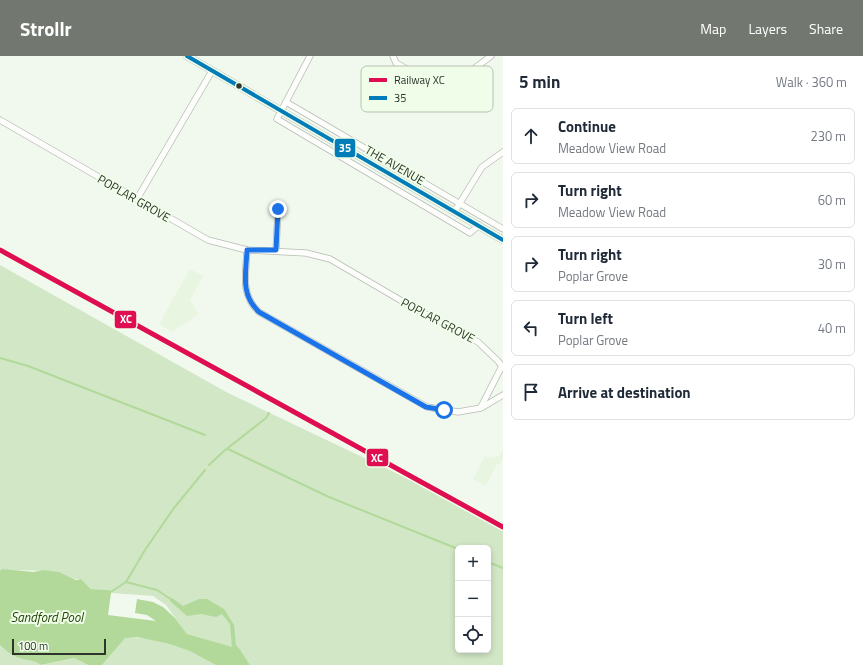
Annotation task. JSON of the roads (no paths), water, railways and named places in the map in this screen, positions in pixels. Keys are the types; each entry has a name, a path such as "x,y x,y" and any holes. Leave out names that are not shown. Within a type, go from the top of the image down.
{"street":[{"name":"THE AVENUE","path":"187,56 503,240"},
{"path":"281,111 310,56"},
{"path":"393,56 396,63 401,66"},
{"path":"478,66 491,56"},
{"path":"137,199 212,71"},
{"name":"THE AVENUE","path":"286,102 503,229"},
{"name":"THE AVENUE","path":"281,111 277,120 470,233 479,225"},
{"name":"POPLAR GROVE","path":"0,120 208,240 247,250 276,250 306,253 330,259 407,304 478,342 502,367"},
{"path":"455,211 482,167 503,152"},
{"path":"276,250 278,209"},
{"path":"247,250 246,291 249,300 259,312 426,407 458,412 481,408 503,395"},
{"path":"481,408 502,367"}],"water":[{"name":"Sandford Pool","path":"2,569 34,572 43,570 59,572 76,580 81,579 91,589 109,590 111,593 108,615 156,621 147,615 135,613 137,599 153,602 163,607 175,618 187,634 232,647 230,624 222,614 216,617 201,614 187,616 170,601 172,598 183,606 199,599 207,599 224,609 234,625 236,645 250,665 216,665 190,651 170,644 137,637 125,638 102,665 88,665 74,658 41,665 16,657 0,645 0,571"}],"waterway":[{"path":"0,358 28,366 205,435"},
{"path":"209,465 224,451 266,418 269,413"},
{"path":"228,449 329,497 455,548"},
{"path":"109,593 126,582 145,550 174,508 205,470"},
{"path":"491,563 503,568"},
{"path":"126,582 157,590 172,600"}],"rail line":[{"name":"XC","path":"0,250 503,527"}]}
